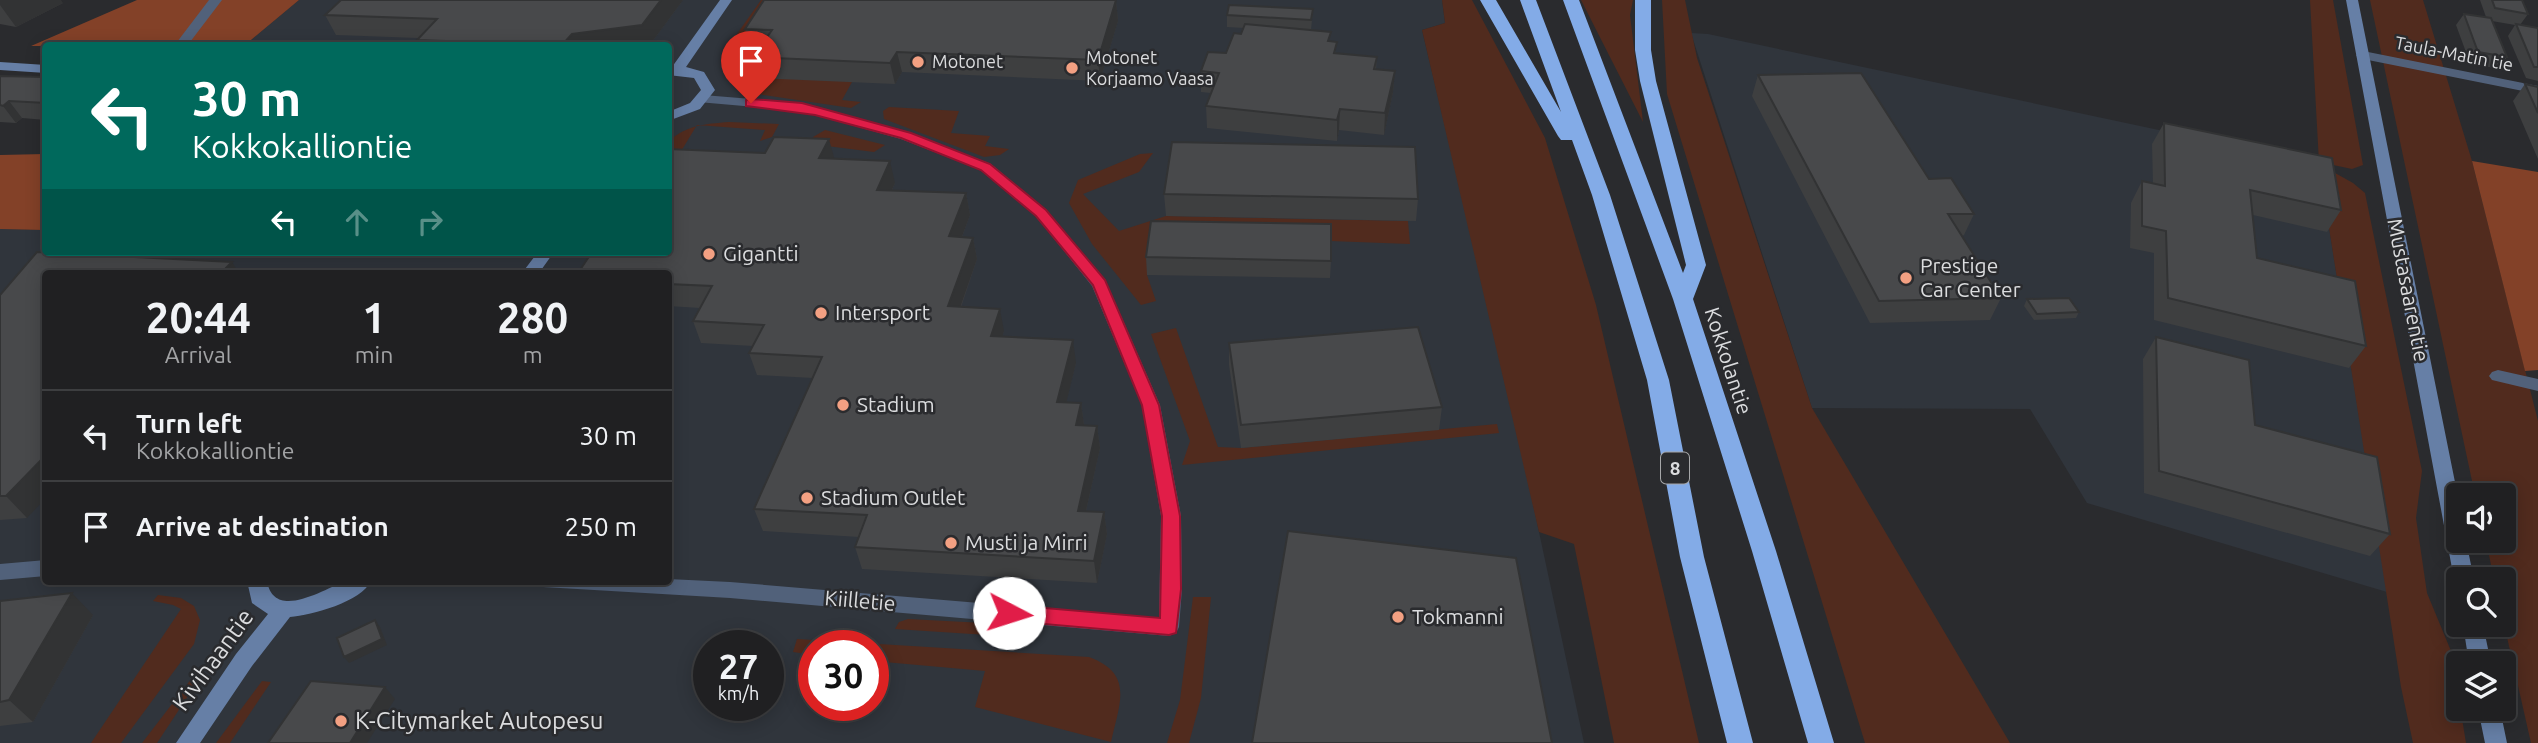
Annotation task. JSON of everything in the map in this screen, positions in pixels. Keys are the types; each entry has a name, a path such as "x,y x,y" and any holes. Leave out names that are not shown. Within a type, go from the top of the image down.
{"highway":[{"path":"1489,0 1601,195"},
{"name":"8","path":"1528,0 1601,195 1658,380 1692,557 1740,743"},
{"name":"Kokkolantie","path":"1571,0 1683,299 1764,551 1821,743"},
{"path":"1643,0 1643,50 1648,81 1696,265 1683,299"}],"main road":[{"path":"673,70 726,0"},
{"name":"Mustasaarentie","path":"2352,0 2462,567"},
{"path":"0,66 42,69"},
{"path":"672,116 684,112 703,99 708,90 707,83 701,76 673,70"},
{"path":"532,270 543,256"},
{"path":"258,585 260,596 269,604 300,609 338,597 354,585"},
{"name":"Kivihaantie","path":"187,743 244,660 284,608"},
{"path":"2491,721 2496,743"}],"street":[{"path":"183,42 216,0"},
{"name":"Taula-Matin tie","path":"2363,55 2538,90"},
{"name":"Kiilletie","path":"630,585 730,590 1169,627 1172,589 1171,516 1151,405 1099,284 1041,213 986,167 906,136 802,107 703,99"},
{"path":"2498,376 2538,385"},
{"path":"0,572 42,568"}],"shaded area":[{"path":"137,0 299,0 249,42 42,42 42,46 31,46"},
{"path":"299,0 1442,0 1445,23 1422,30 1516,424 1584,743 0,743 0,229 42,230 42,256 672,256 672,42 249,42"},
{"path":"761,0 784,0 752,49 778,50 852,82 842,100 861,102 851,108 757,94 756,82 731,67 725,51"},
{"path":"1442,0 1472,0 1545,138 1596,305 1699,743 1614,743 1574,544 1539,532 1422,30 1445,23"},
{"path":"1581,0 1633,0 1630,15 1643,122"},
{"path":"1662,0 1685,0 1697,58 1812,408 2010,743 1865,743 1667,94"},
{"path":"2310,0 2333,0 2363,165 2352,169 2319,162"},
{"path":"2370,0 2423,0 2472,161 2538,421 2538,743 2531,743 2516,677 2516,651 2510,651 2507,637 2516,637 2516,567 2491,567 2489,553 2516,553 2516,483 2472,483"},
{"path":"1691,33 1708,34 2319,164 2387,592 2087,503 2030,409 1812,408"},
{"path":"889,107 959,111 951,133 990,136 985,146 1009,149 1000,155 984,157 884,119 883,111"},
{"path":"729,122 779,124 772,137 760,141 765,130 701,125"},
{"path":"696,126 672,166 672,139"},
{"path":"825,130 885,145 874,152 811,144 813,137"},
{"path":"1153,153 1139,172 1083,194 1119,231 1166,216 1408,221 1410,244 1330,241 1147,275 1156,301 1141,305 1092,244 1069,203 1078,180 1140,154"},
{"path":"42,154 42,230 0,229 0,155"},
{"path":"2472,161 2538,172 2538,370 2525,371"},
{"path":"2319,164 2365,193 2422,471 2416,518 2427,593 2451,651 2446,651 2446,721 2462,721 2466,743 2413,743 2401,687"},
{"path":"1176,328 1218,447 1241,448 1497,424 1499,433 1182,465 1190,441 1151,334"},
{"path":"158,595 181,598 194,606 200,620 194,644 121,743 91,743 181,609 153,601"},
{"path":"1193,597 1211,597 1201,698 1189,743 1167,743 1180,700"},
{"path":"908,619 984,623 1025,635 1019,637 895,629 899,622"},
{"path":"797,639 798,639 798,653 793,652"},
{"path":"889,645 1089,657 1113,672 1118,681 1120,703 1111,742 975,707 985,671 889,662"},
{"path":"192,678 200,678 157,743 142,743"},
{"path":"262,681 271,682 230,743 216,743"}],"building":[{"path":"341,0 661,0 642,25 572,34 565,42 417,40 437,19 325,15"},
{"path":"764,0 1116,0 1098,60 897,52 890,63 753,57 772,30 745,29"},
{"path":"2492,0 2522,0 2528,14 2495,8"},
{"path":"1229,5 1313,9 1311,20 1227,15"},
{"path":"2464,14 2491,18 2507,57 2478,52"},
{"path":"1245,24 1331,32 1328,41 1337,42 1334,53 1377,57 1374,69 1395,71 1385,113 1340,109 1337,120 1206,106 1219,73 1201,71 1208,52 1226,53 1234,33 1241,34"},
{"path":"2516,24 2538,28 2538,67 2534,67"},
{"path":"1861,73 1929,179 1951,178 1974,214 1948,214 2001,298 1879,301 1758,75"},
{"path":"0,76 42,77 42,103 9,101 3,106 0,105"},
{"path":"2525,84 2538,87 2538,113"},
{"path":"2164,123 2332,158 2341,210 2250,190 2257,258 2355,281 2366,346 2168,298 2166,231 2142,226 2142,181 2165,186"},
{"path":"774,137 829,139 819,158 890,161 877,190 966,193 949,236 973,238 948,306 1000,309 991,336 1073,340 1057,402 1081,403 1076,425 1097,426 1078,511 1104,512 1094,561 855,547 867,515 754,509 822,357 749,353 764,325 693,321 712,286 672,284 672,270 580,270 589,256 672,256 672,149 765,153"},
{"path":"1172,142 1415,147 1418,199 1164,194"},
{"path":"1151,221 1331,224 1331,261 1146,257"},
{"path":"37,252 42,252 42,256 115,256 232,262 224,270 42,270 42,459 6,496 0,496 0,295"},
{"path":"2069,298 2079,312 2037,314 2027,299"},
{"path":"1418,327 1442,407 1241,425 1229,343"},
{"path":"2156,337 2249,360 2255,425 2377,457 2390,534 2159,471"},
{"name":"Tokmanni","path":"1288,531 1516,558 1552,743 1252,743"},
{"path":"72,593 9,700 0,702 0,601"},
{"path":"375,620 382,639 344,657 337,638"},
{"name":"K-Citymarket Autopesu","path":"311,681 385,687 350,743 268,743"}],"place":[{"name":"Motonet","path":"918,62"},
{"name":"Motonet Korjaamo Vaasa","path":"1072,68"},
{"name":"Gigantti","path":"709,254"},
{"name":"Prestige Car Center","path":"1906,278"},
{"name":"Intersport","path":"821,313"},
{"name":"Stadium","path":"843,405"},
{"name":"Stadium Outlet","path":"807,498"},
{"name":"Musti ja Mirri","path":"951,543"},
{"name":"Tokmanni","path":"1398,617"},
{"name":"K-Citymarket Autopesu","path":"341,721"}],"route":[{"path":"751,103 802,107 906,136 986,167 1041,213 1099,284 1151,405 1171,516 1172,589 1169,627 1009,613"}]}
